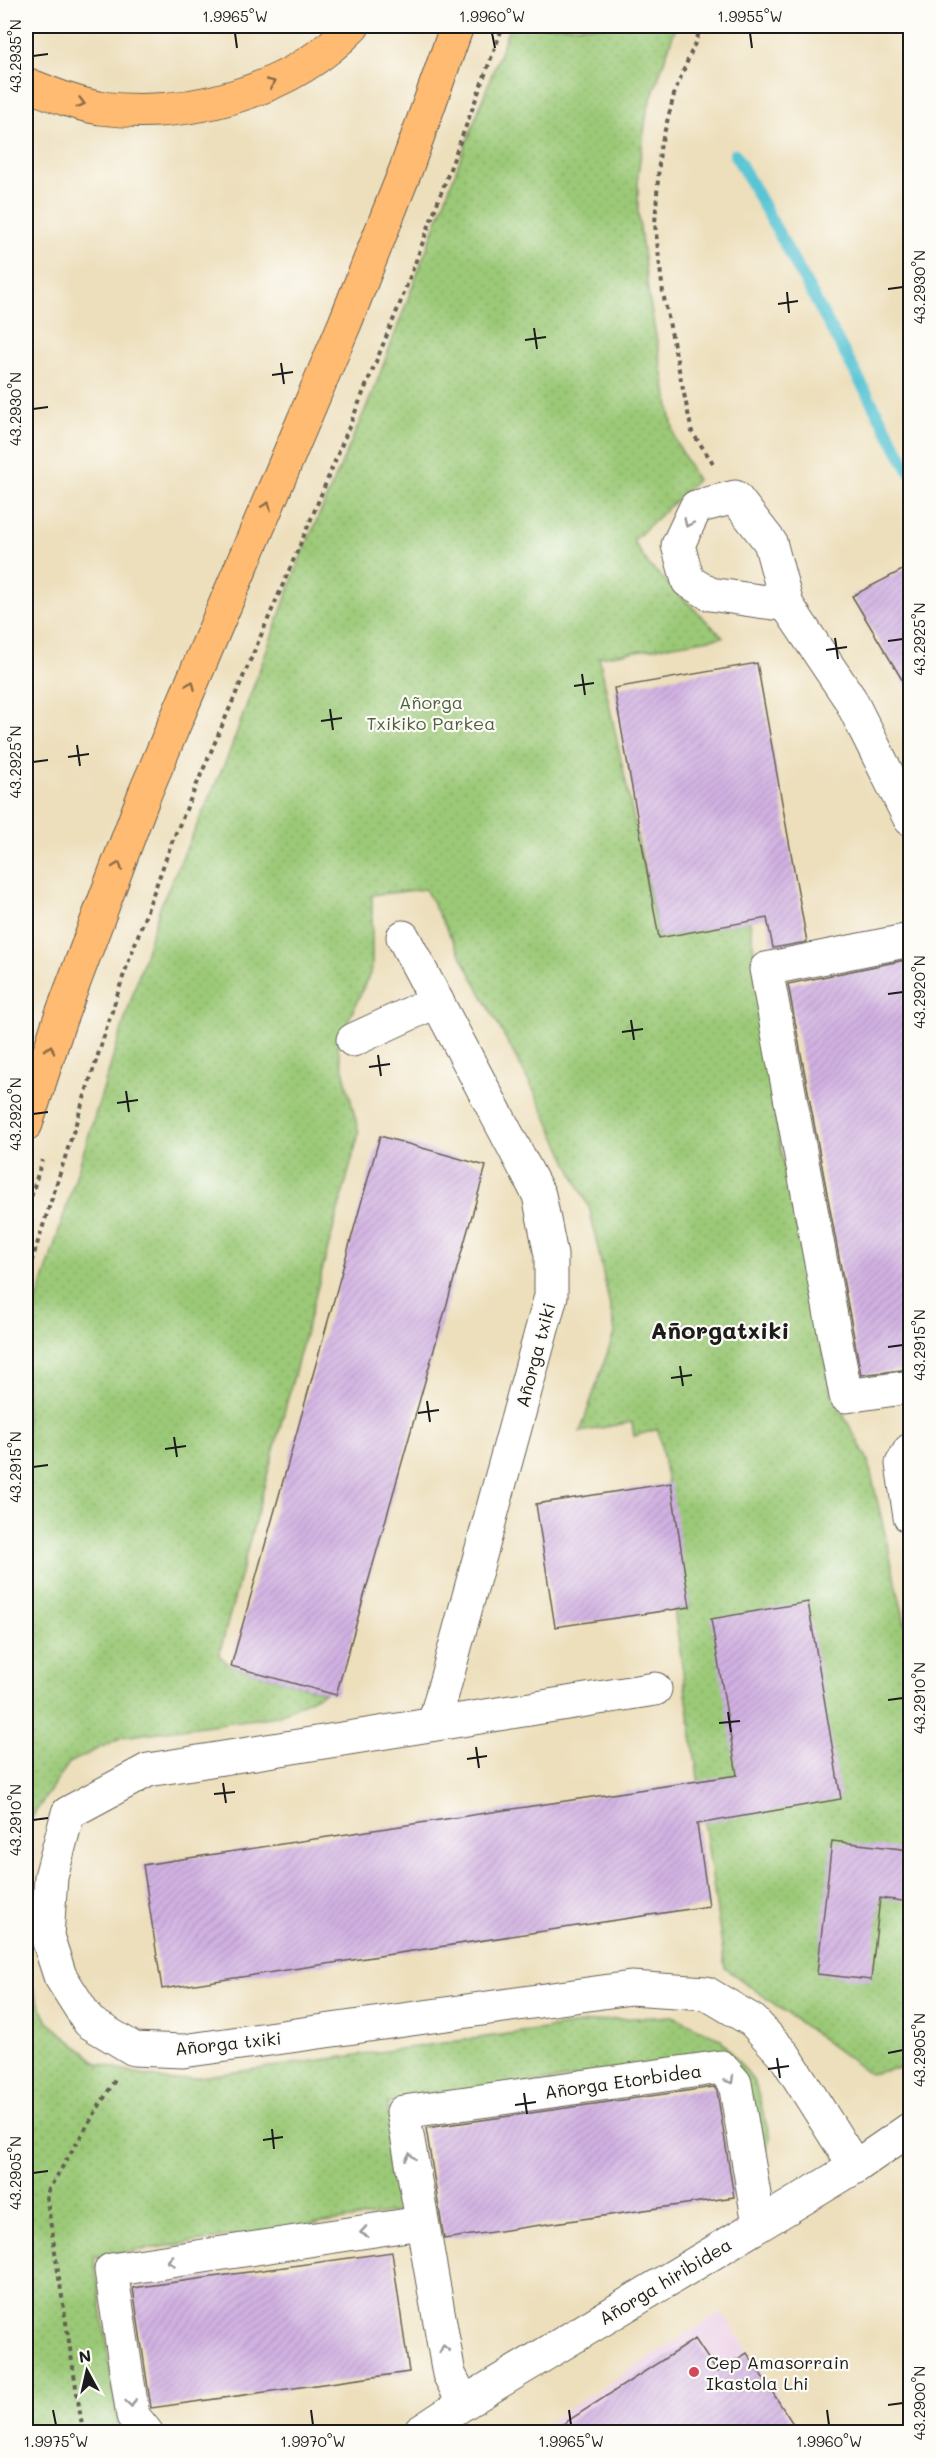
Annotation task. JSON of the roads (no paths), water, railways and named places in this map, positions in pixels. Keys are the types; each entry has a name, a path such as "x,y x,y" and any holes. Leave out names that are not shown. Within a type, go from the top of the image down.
{"main road":[{"path":"26,84 59,98 98,108 137,111 213,103 249,92 283,77 315,59 353,26"},
{"path":"26,1124 59,1022 145,793 345,323 406,169 457,26"}],"street":[{"path":"787,605 710,594 688,581 678,545 696,507 735,497 770,542 787,605 850,699 910,819"},
{"name":"Añorga txiki","path":"403,937 539,1195 551,1255 551,1296 434,1724"},
{"path":"910,940 766,969 846,1396 910,1387"},
{"path":"352,1040 437,1001"},
{"path":"910,1450 902,1464 910,1517"},
{"name":"Añorga txiki","path":"655,1689 148,1770 68,1813 51,1877 46,1936 60,1976 89,2022 134,2049 183,2051 631,1989 706,1993 753,2021 784,2056 855,2167"},
{"name":"Añorga Etorbidea","path":"464,2403 449,2374 403,2112 721,2067 735,2083 759,2224"},
{"name":"Añorga hiribidea","path":"420,2433 464,2403 855,2167 910,2129"},
{"path":"146,2433 133,2415 111,2270 422,2223"}],"waterway":[{"path":"735,154 910,472"}],"place":[{"name":"Cep Amasorrain Ikastola Lhi","path":"694,2372"}],"district":[{"name":"Añorgatxiki","path":"720,1329"}],"park label":[{"name":"Añorga Txikiko Parkea","path":"431,712"}]}
